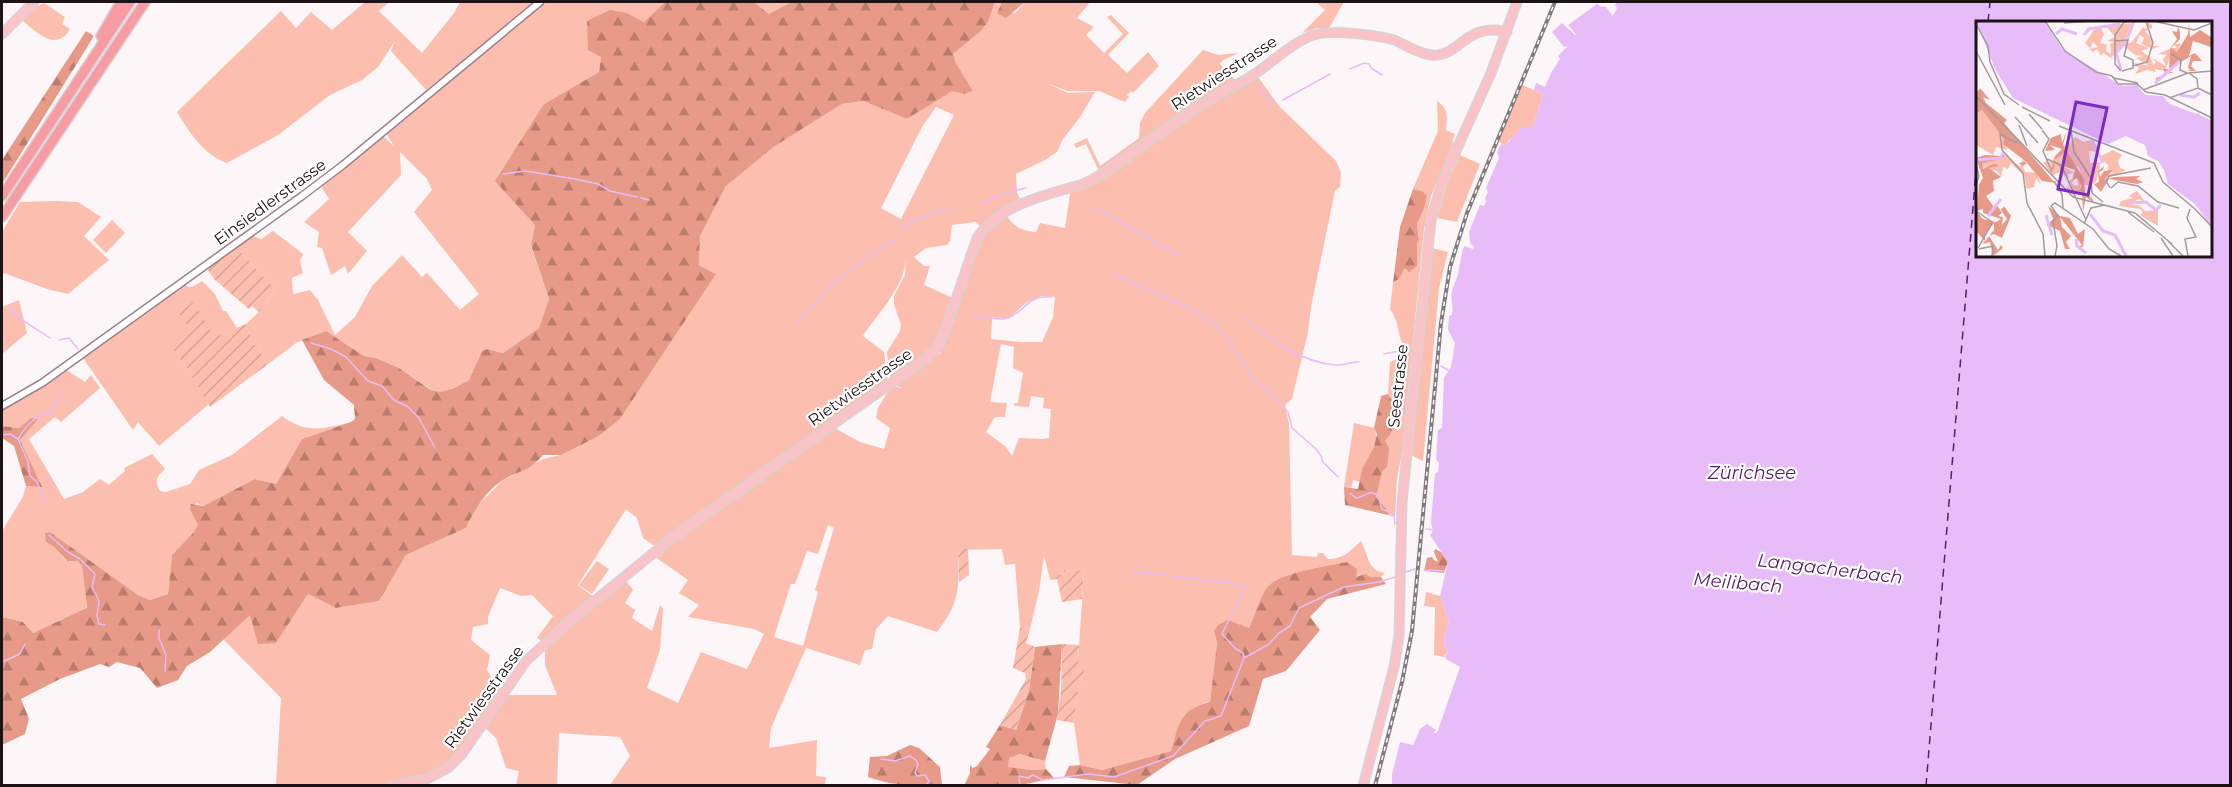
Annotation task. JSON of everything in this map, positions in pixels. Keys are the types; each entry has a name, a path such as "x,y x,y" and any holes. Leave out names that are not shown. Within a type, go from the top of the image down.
{"highway":[{"path":"56,112 121,2"},
{"path":"2,196 130,2"},
{"path":"2,217 144,2"},
{"path":"120,38 150,2"}],"main road":[{"path":"2,34 34,2"},
{"name":"Seestrasse","path":"1363,786 1394,667 1399,636 1404,482 1431,220 1442,182 1483,91 1516,2"},
{"name":"Rietwiesstrasse","path":"393,786 427,780 448,768 462,754 526,661 571,620 672,538 927,358 939,345 944,334 977,238 994,218 1039,197 1096,178 1203,103 1255,74 1304,40 1318,34 1340,33 1390,39 1433,56 1448,51 1479,31 1492,29 1506,32"}],"street":[{"name":"Einsiedlerstrasse","path":"2,406 42,383 302,196 358,153 540,2"}],"shaded area":[{"path":"365,2 389,2 379,11 422,53 460,2 536,2 426,90 391,51 395,41 378,67 362,80 330,95 278,135 227,163 204,149 192,135 177,112 281,11 296,28 311,12 332,30"},
{"path":"541,2 665,2 644,22 627,13 601,57 599,72 544,104 535,225 531,246 549,299 539,328 503,353 487,349 482,351 469,380 446,392 435,392 399,368 376,358 364,356 326,331 296,343 267,365 257,345 254,345 246,324 259,312 275,289 235,246 251,235 261,239 273,231 303,254 300,261 303,273 292,278 293,294 310,290 318,300 335,335 355,317 372,286 402,255 422,277 427,273 460,310 479,294 414,212 432,190 427,179 400,152 401,175 348,232 367,251 348,274 345,266 331,275 322,248 317,247 319,232 304,222 329,199 322,188 323,183 381,137 394,146 386,133"},
{"path":"754,2 791,2 769,14"},
{"path":"995,2 1002,2 997,13 1015,13 1025,2 1090,2 1077,18 1094,27 1086,35 1104,53 1123,34 1107,17 1111,15 1129,33 1108,55 1127,73 1148,52 1159,66 1133,93 1131,91 1127,95 1129,97 1125,102 1099,91 1068,91 1046,83 1068,93 1095,92 1063,139 1057,152 1016,174 1017,192 1022,204 1005,212 1021,229 1036,232 1040,223 1065,228 1071,188 1098,182 1121,165 1101,175 1086,144 1076,148 1074,144 1087,138 1100,166 1139,138 1140,123 1145,113 1203,50 1218,55 1239,53 1223,60 1220,64 1238,83 1255,73 1280,107 1336,161 1341,173 1340,187 1335,191 1308,332 1292,399 1285,405 1289,424 1292,555 1317,557 1318,553 1323,553 1328,559 1334,559 1346,554 1361,541 1374,569 1385,573 1381,577 1364,574 1355,577 1347,562 1295,573 1276,580 1267,588 1249,628 1228,620 1214,631 1217,643 1210,702 1187,714 1179,727 1171,751 1102,770 1080,765 1074,723 1084,662 1078,662 1084,572 1064,570 1063,575 1049,575 1044,556 1030,629 1020,628 1015,564 1005,565 1002,549 958,550 957,593 951,611 937,632 888,616 876,629 872,649 865,650 860,665 806,648 771,728 769,748 817,740 816,776 826,777 825,785 610,785 630,756 620,737 559,733 557,785 516,785 519,771 506,768 496,738 481,724 457,760 409,785 276,785 281,698 223,639 250,614 276,643 308,594 336,608 379,601 406,555 466,528 476,507 502,481 543,459 561,455 599,436 620,419 716,274 699,265 700,236 726,186 775,146 842,104 863,101 907,119 952,90 964,94 973,91 953,54 981,31 988,22","holes":["936,107 954,115 901,219 881,208 922,127","975,222 983,228 936,348 941,354 936,352 894,384 903,389 892,385 878,408 876,418 890,428 884,449 860,442 831,426 651,554 688,580 679,593 699,605 688,617 754,629 764,634 747,669 701,652 678,703 647,688 660,650 663,609 660,605 652,631 632,618 635,610 625,603 633,590 623,577 545,643 545,665 557,695 502,695 504,689 494,682 487,670 490,655 471,640 473,627 488,624 488,617 500,588 521,596 532,595 553,616 537,638 543,642 594,597 578,585 626,509 637,518 643,538 656,547 888,383 884,352 863,336 896,290 906,258 905,275 894,296 894,304 901,325 900,331 887,352 890,377 892,379 927,354 941,332 953,298 924,285 930,266 924,266 914,257 926,248 947,245 950,241 952,225","1043,296 1055,297 1053,317 1042,342 991,339 992,317 1009,317 1029,301","1001,344 1014,347 1013,368 1023,373 1018,403 1014,403 1015,406 1029,407 1031,396 1044,398 1043,408 1051,409 1049,438 1019,438 1012,456 1006,447 986,432 995,417 1005,417 1007,403 990,402","828,525 834,528 815,590 818,592 803,646 774,637 791,584 795,584 807,551 818,554"]},
{"path":"1316,2 1344,2 1329,28 1317,28 1302,33 1325,10"},
{"path":"44,3 65,17 62,24 70,29 59,39 46,38 21,19 31,9"},
{"path":"1522,85 1543,94 1533,126 1509,140 1505,147 1499,141"},
{"path":"1437,101 1445,110 1446,130 1455,134 1452,141 1454,142 1431,196 1424,229 1402,452 1397,479 1395,517 1388,515 1388,511 1376,497 1385,441 1390,435 1395,406 1388,394 1390,362 1406,355 1407,349 1401,340 1396,320 1390,309 1393,283 1399,279 1405,267 1417,266 1419,239 1417,224 1423,211 1422,191 1413,189 1438,131"},
{"path":"1460,155 1480,164 1457,222 1437,218 1448,181"},
{"path":"20,202 78,202 101,217 84,236 109,260 68,294 4,273 2,276 2,232"},
{"path":"112,220 125,233 106,253 93,240"},
{"path":"235,246 275,289 259,312 252,306 249,309 214,279 208,270 209,265"},
{"path":"1432,248 1448,252 1439,288 1423,461 1411,455"},
{"path":"202,281 215,294 223,311 226,311 237,328 215,337 179,314 189,326 169,343 209,404 159,446 138,422 133,430 83,358 120,330 139,319 184,283 192,287"},
{"path":"19,300 27,333 2,354 2,307"},
{"path":"193,302 215,337 246,324 254,345 257,345 267,365 210,407 185,365 168,343 188,326 179,314"},
{"path":"65,369 85,382 91,375 100,388 61,422 55,417 29,439 64,499 83,492 100,479 109,485 125,471 124,468 152,454 165,469 157,479 160,491 166,492 190,484 199,470 232,455 282,416 307,428 332,427 351,422 302,439 276,484 255,479 203,506 197,503 190,510 198,525 172,555 168,594 150,600 138,595 50,532 46,533 46,542 54,547 66,561 78,561 82,566 87,609 33,633 23,622 2,617 2,531 23,497 26,486 41,487 20,440 31,418 19,428 2,426 2,406"},
{"path":"1354,423 1374,428 1376,438 1362,470 1360,482 1353,480 1351,488 1344,487"},
{"path":"958,549 968,549 969,575 959,582"},
{"path":"597,561 609,569 592,594 579,585"},
{"path":"1064,570 1084,571 1082,599 1062,602 1057,579 1050,580 1049,575 1063,575"},
{"path":"1426,592 1440,596 1449,622 1445,633 1444,642 1448,653 1444,655 1445,657 1434,655 1435,607 1424,606"},
{"path":"1020,628 1030,629 1026,643 1035,647 1029,690 1016,730 1000,725 1026,679 1025,673 1013,668"},
{"path":"1062,644 1079,645 1078,662 1085,662 1083,677 1079,684 1074,723 1057,720 1061,692"},
{"path":"1018,754 1045,761 1046,769 1030,770 1007,767 1009,758"}],"green space":[{"path":"665,2 754,2 769,14 791,2 995,2 988,22 981,31 953,54 973,91 964,94 952,91 907,119 863,101 842,104 775,146 726,186 700,236 699,265 716,274 620,419 599,436 561,455 543,455 529,467 497,484 481,501 466,528 406,555 379,601 336,608 308,594 276,643 258,644 250,615 210,652 187,666 178,680 157,688 140,668 117,662 109,667 100,664 60,679 21,699 29,719 25,734 2,745 2,617 23,622 33,633 87,608 82,566 78,561 67,561 46,542 45,533 50,532 138,595 150,600 168,594 172,555 198,525 190,510 191,504 203,506 255,479 276,484 302,439 355,419 354,405 324,380 302,340 326,331 364,356 376,358 399,368 431,390 440,392 452,389 469,380 482,351 487,349 503,353 539,328 549,299 531,245 535,225 495,181 544,104 599,72 601,57 588,50 587,21 610,10 627,13 644,22"},
{"path":"1002,2 1025,2 1006,18 997,13"},
{"path":"86,31 94,36 2,184 2,160"},
{"path":"1413,189 1422,191 1427,196 1417,224 1419,240 1417,266 1409,272 1405,268 1399,279 1393,283 1400,227"},
{"path":"1388,394 1395,406 1393,418 1395,423 1385,441 1389,448 1387,467 1382,471 1376,497 1388,511 1388,515 1345,505 1344,487 1358,489 1362,469 1374,447 1377,434 1374,428 1381,396"},
{"path":"31,418 38,419 20,440 42,487 26,486 14,446 2,438 2,426 19,428"},
{"path":"1435,549 1441,552 1448,562 1444,573 1424,571 1427,558 1432,557 1438,562"},
{"path":"1347,562 1357,569 1356,577 1365,574 1371,577 1381,577 1386,584 1327,599 1310,617 1320,630 1286,671 1263,679 1249,726 1175,759 1137,785 1064,777 1069,766 1080,765 1102,770 1171,751 1182,719 1192,709 1210,702 1217,643 1214,631 1218,625 1228,620 1249,628 1266,588 1276,580 1295,573"},
{"path":"1062,644 1058,714 1045,761 1019,754 1009,758 1008,767 1030,770 1046,769 1054,778 1021,785 964,786 970,773 970,765 973,768 977,766 990,749 986,747 1000,725 1016,730 1029,690 1035,647"},
{"path":"910,745 919,748 940,767 942,785 904,785 868,777 870,757 887,756"}],"water":[{"name":"Zürichsee","path":"1617,2 2230,2 2230,785 1392,785 1392,775 1400,742 1413,745 1420,729 1427,724 1436,730 1433,733 1437,733 1460,667 1446,659 1445,655 1448,653 1444,642 1449,622 1440,596 1448,562 1430,535 1433,531 1431,522 1435,474 1438,472 1439,463 1436,459 1438,430 1442,428 1444,378 1451,367 1455,343 1448,330 1449,316 1452,315 1453,287 1464,246 1473,249 1474,247 1470,243 1469,232 1480,205 1484,206 1486,202 1488,192 1486,188 1499,158 1497,152 1501,144 1505,146 1521,128 1533,126 1543,94 1534,90 1536,83 1545,87 1560,59 1558,56 1568,46 1564,47 1552,32 1562,23 1575,35 1568,25 1597,4 1606,7 1613,16 1617,8 1615,5"}],"waterway":[{"path":"1350,69 1364,63 1369,64 1382,75"},
{"path":"1283,100 1330,74"},
{"path":"1257,85 1272,104"},
{"path":"503,174 526,171 575,179 637,197"},
{"path":"981,203 1005,193 1026,188"},
{"path":"641,198 649,200"},
{"path":"1094,207 1178,255"},
{"path":"902,227 936,211 952,211"},
{"path":"797,323 834,282 888,243 898,239"},
{"name":"Langacherbach","path":"1115,275 1190,308 1215,324 1228,339 1254,379 1282,406"},
{"name":"Langacherbach","path":"971,316 1005,319 1036,298 1051,297"},
{"path":"8,306 22,319 50,338"},
{"path":"1245,318 1276,342 1311,360 1336,365 1359,362"},
{"path":"59,340 69,338 78,349"},
{"path":"311,343 331,349 346,357 368,381 382,386 394,400 408,407 419,418 435,448"},
{"path":"1384,354 1403,350 1410,352"},
{"path":"1441,366 1448,370"},
{"path":"18,439 32,421 52,412 61,391"},
{"name":"Langacherbach","path":"1284,408 1288,412 1292,428 1317,450 1323,462 1338,477"},
{"path":"2,435 10,434 18,439 28,462 30,476 37,482 45,499"},
{"name":"Langacherbach","path":"1350,493 1356,498 1369,493 1378,495 1382,509 1394,514 1395,524"},
{"name":"Langacherbach","path":"1426,529 1434,530"},
{"path":"49,535 95,574 92,587 99,601 97,616 99,624 105,625"},
{"name":"Meilibach","path":"1406,572 1415,569"},
{"name":"Meilibach","path":"1424,570 1444,571"},
{"path":"1131,578 1134,571 1244,585 1222,634 1243,653 1244,657"},
{"name":"Meilibach","path":"1020,786 1019,776 1028,778 1033,775 1043,780 1088,774 1114,777 1173,756 1205,721 1221,716 1244,658 1269,644 1279,633 1290,626 1299,608 1344,587 1379,582 1395,577"},
{"path":"159,630 159,638 166,655 165,671"},
{"path":"2,662 20,654 25,644"},
{"path":"881,759 895,761 910,756 918,764 915,773 917,776 925,775 929,781 926,786"}],"ferry route":[{"path":"1988,21 1990,2"},
{"path":"1926,786 1976,170"}],"railway":[{"path":"1375,786 1402,682 1412,631 1441,323 1450,267 1467,213 1555,2"}]}
